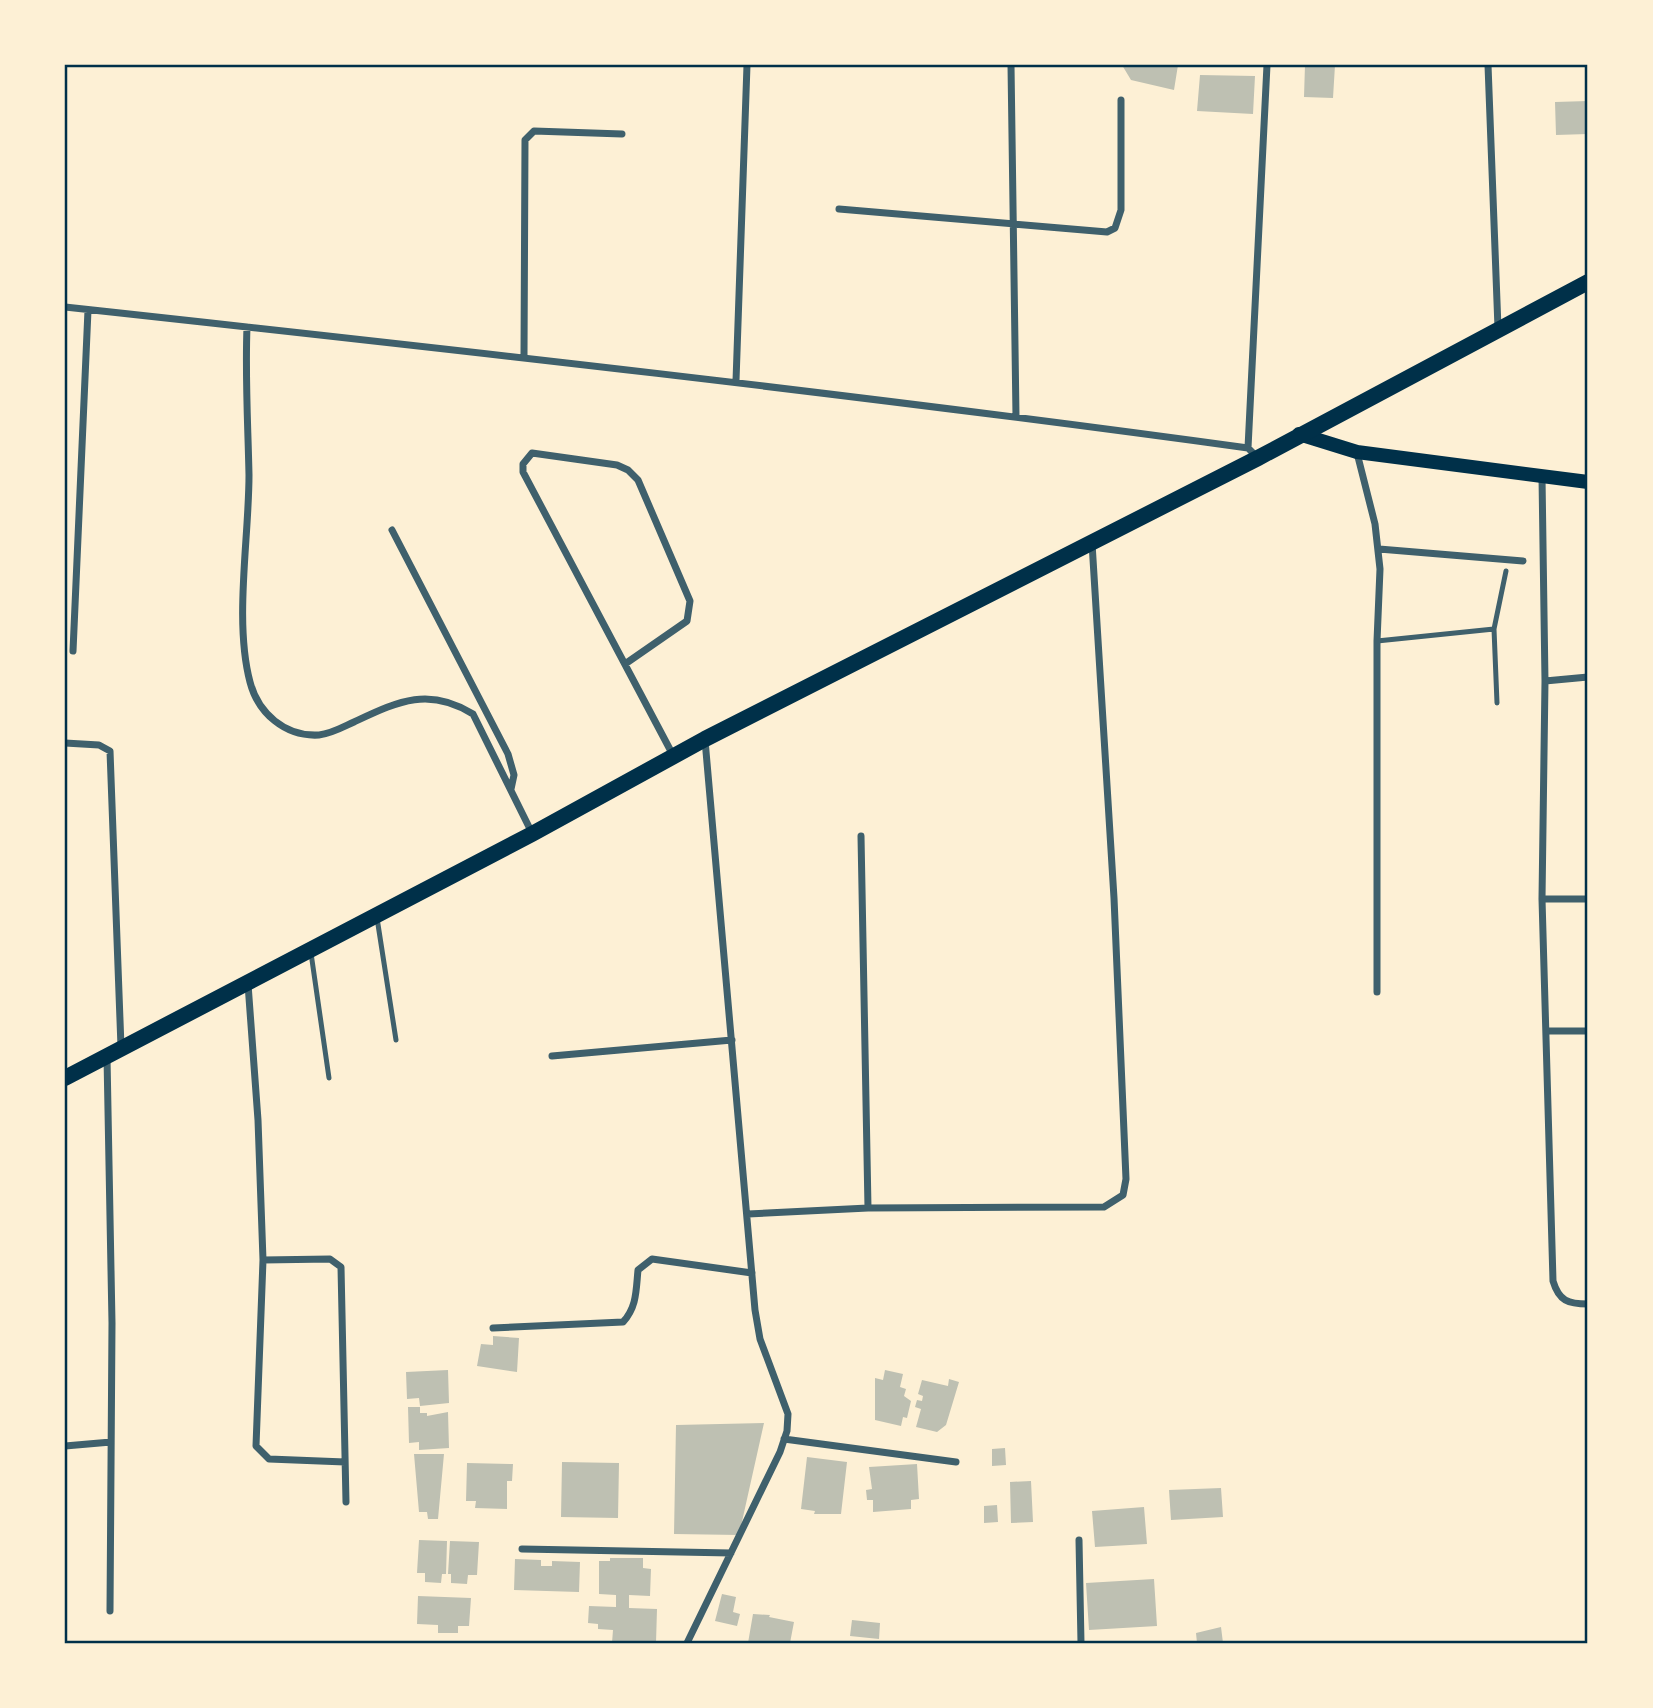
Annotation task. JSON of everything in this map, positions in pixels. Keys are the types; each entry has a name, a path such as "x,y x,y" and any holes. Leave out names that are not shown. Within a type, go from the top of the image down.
{"main road":[{"path":"65,1078 532,834 705,739 1092,542 1253,453 1299,433 1588,282"},
{"path":"1299,433 1357,452 1588,482"}],"street":[{"path":"736,381 747,65"},
{"path":"1011,65 1016,416"},
{"path":"65,307 736,381 1016,416 1253,453 1267,65"},
{"path":"1488,65 1498,329"},
{"path":"839,209 1107,232 1115,228 1121,210 1121,100"},
{"path":"524,357 525,139 534,131 622,134"},
{"path":"73,651 88,310"},
{"path":"247,327 244,393 249,476 244,642 250,682 257,700 268,717 280,726 297,733 320,735 397,702 434,698 455,703 472,714 532,834"},
{"path":"1357,452 1379,549 1377,992"},
{"path":"625,664 687,621 690,601 638,480 617,465 532,453 523,464 523,472 674,757"},
{"path":"1542,478 1545,681 1542,900 1548,1031 1553,1280 1556,1293 1564,1301 1588,1304"},
{"path":"392,530 508,754 514,775 511,789"},
{"path":"748,1214 868,1208 1104,1207 1123,1195 1126,1179 1114,898 1092,542"},
{"path":"1379,549 1523,561"},
{"path":"1545,681 1588,677"},
{"path":"687,1643 784,1439 789,1413 760,1339 705,739"},
{"path":"65,743 99,745 110,751 114,1052 110,1611"},
{"path":"861,836 868,1208"},
{"path":"1542,900 1588,899"},
{"path":"248,983 258,1120 263,1260 256,1446 269,1459 345,1462"},
{"path":"1548,1031 1588,1031"},
{"path":"552,1056 732,1040"},
{"path":"263,1260 330,1259 341,1267 346,1502"},
{"path":"493,1328 623,1322 631,1314 635,1301 638,1270 652,1259 752,1273"},
{"path":"784,1439 956,1462"},
{"path":"65,1446 111,1443"},
{"path":"1079,1540 1081,1643"},
{"path":"522,1549 731,1553"}],"lane":[{"path":"1497,703 1494,629 1506,571"},
{"path":"1377,641 1494,629"},
{"path":"377,916 396,1040"},
{"path":"311,950 329,1078"}],"building":[{"path":"1122,65 1178,65 1174,90 1131,80"},
{"path":"1305,65 1335,65 1333,98 1304,97"},
{"path":"1200,75 1255,76 1253,114 1197,111"},
{"path":"1588,101 1588,134 1556,135 1555,102"},
{"path":"493,1336 519,1338 517,1372 477,1366 481,1344 493,1345"},
{"path":"448,1370 449,1403 420,1406 419,1398 407,1399 406,1372"},
{"path":"885,1370 903,1374 900,1387 906,1389 904,1396 911,1401 907,1418 903,1417 901,1426 875,1420 875,1378 883,1380"},
{"path":"949,1379 959,1382 946,1425 937,1432 916,1427 921,1409 915,1407 917,1400 922,1401 923,1396 918,1394 922,1380 948,1386"},
{"path":"408,1407 420,1407 420,1413 427,1413 427,1416 448,1412 449,1448 419,1450 419,1442 409,1443"},
{"path":"764,1423 739,1535 674,1534 676,1425"},
{"path":"1005,1448 1006,1465 992,1466 992,1449"},
{"path":"414,1454 444,1454 438,1519 428,1519 427,1512 419,1512"},
{"path":"807,1457 847,1462 841,1514 814,1514 815,1511 801,1509"},
{"path":"562,1462 619,1463 618,1518 561,1517"},
{"path":"467,1463 513,1464 512,1481 507,1481 507,1509 475,1508 476,1501 466,1501"},
{"path":"917,1464 919,1499 911,1500 911,1509 873,1512 873,1500 867,1500 866,1490 872,1489 869,1467"},
{"path":"1031,1481 1033,1522 1011,1523 1010,1482"},
{"path":"1221,1488 1223,1517 1171,1520 1169,1490"},
{"path":"997,1505 998,1522 984,1523 984,1506"},
{"path":"1144,1507 1147,1544 1095,1547 1092,1511"},
{"path":"419,1540 447,1541 446,1574 442,1574 441,1583 425,1582 425,1573 417,1573"},
{"path":"450,1541 479,1542 477,1575 468,1575 467,1584 451,1583 451,1574 448,1574"},
{"path":"610,1558 643,1558 643,1568 651,1569 650,1596 629,1595 629,1608 657,1609 656,1643 612,1643 613,1630 598,1629 598,1624 588,1623 589,1606 616,1607 616,1595 599,1594 599,1561 610,1561"},
{"path":"515,1559 541,1560 541,1566 552,1566 552,1561 580,1562 579,1592 514,1590"},
{"path":"1154,1579 1157,1626 1089,1630 1086,1583"},
{"path":"722,1594 736,1597 733,1612 740,1614 737,1626 715,1621"},
{"path":"418,1596 471,1598 469,1626 458,1626 458,1633 438,1633 438,1625 417,1624"},
{"path":"753,1614 770,1615 769,1617 794,1622 790,1643 748,1643"},
{"path":"852,1620 880,1623 879,1639 850,1636"},
{"path":"1221,1627 1223,1643 1197,1643 1196,1633"}]}
